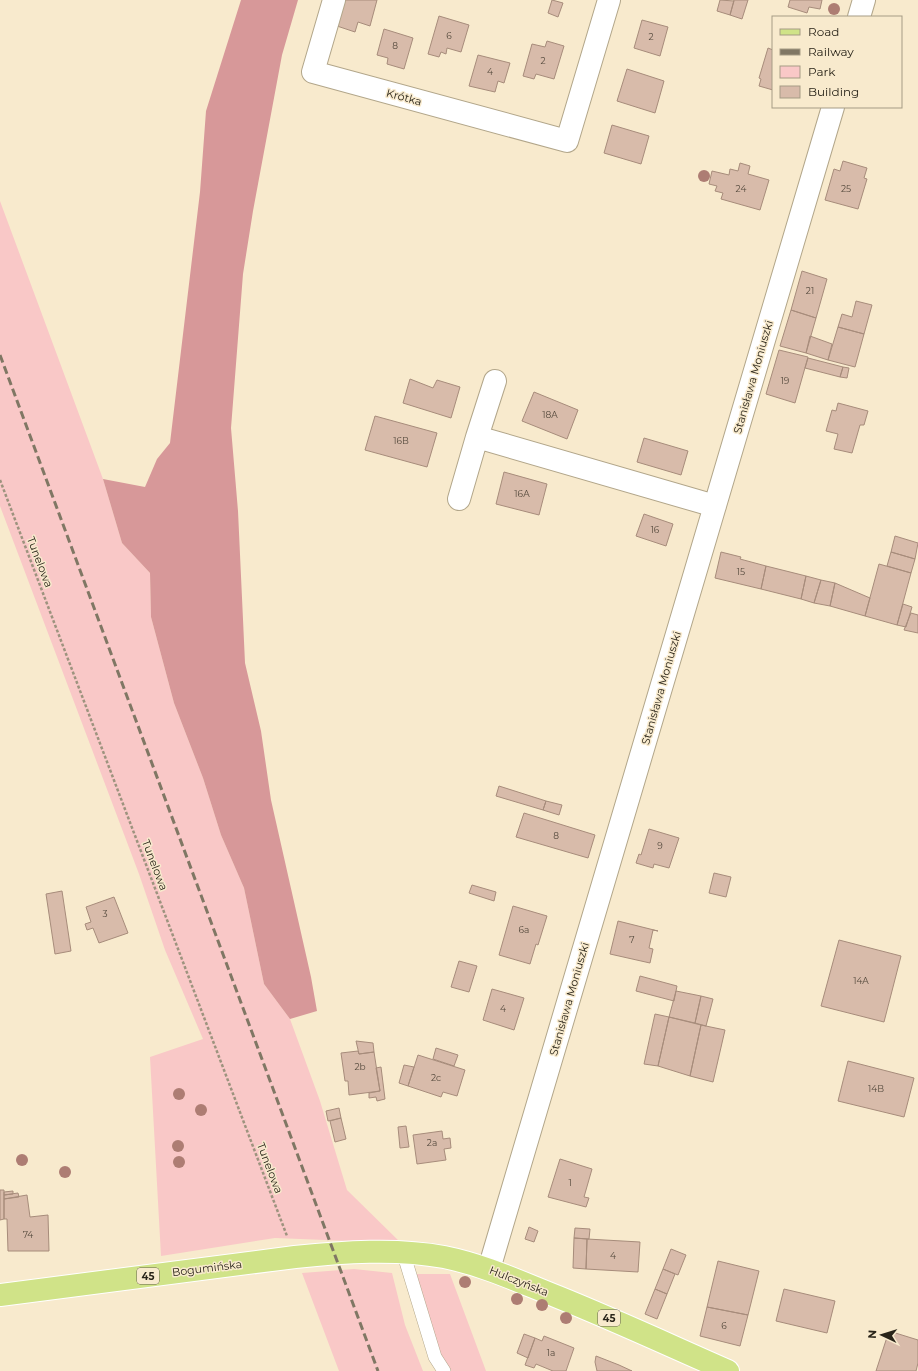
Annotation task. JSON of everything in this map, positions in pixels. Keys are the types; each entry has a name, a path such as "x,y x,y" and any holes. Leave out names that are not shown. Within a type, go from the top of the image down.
{"main road":[{"name":"Hulczyńska","path":"295,1257 334,1253 403,1252 443,1257 489,1269 625,1324 728,1371"},
{"name":"Bogumińska","path":"0,1295 295,1257"}],"street":[{"name":"Krótka","path":"334,0 314,72 567,141 609,0"},
{"path":"859,16 864,0"},
{"name":"Stanisława Moniuszki","path":"489,1269 833,108"},
{"path":"459,499 495,381"},
{"path":"477,437 715,506"}],"lane":[{"path":"403,1252 435,1357 444,1371"}],"path":[{"name":"Tunelowa","path":"0,480 295,1257"}],"green space":[{"path":"0,201 103,479 122,543 150,573 151,617 174,703 203,778 221,835 244,888 264,984 290,1019 320,1101 347,1190 401,1243 275,1238 161,1256 150,1057 203,1039 165,950 139,874 0,506"},
{"path":"354,1269 392,1273 405,1325 423,1371 339,1371 302,1273"},
{"path":"404,1274 450,1274 486,1371 438,1371"}],"shaded area":[{"path":"241,0 298,0 282,55 253,211 243,274 231,428 238,511 245,663 261,731 271,800 311,977 317,1011 290,1019 264,984 244,888 221,835 203,778 174,703 151,617 150,573 122,543 103,479 145,487 157,459 170,443 200,192 206,111"}],"building":[{"path":"344,0 377,0 370,26 358,22 355,32 337,26"},
{"path":"552,0 563,3 558,17 548,13"},
{"path":"720,0 734,1 730,15 717,11"},
{"path":"734,0 748,0 742,19 730,15"},
{"path":"790,0 822,0 820,9 809,7 807,13 788,7"},
{"path":"439,16 469,25 461,52 447,48 446,54 441,52 439,57 428,54"},
{"path":"642,20 668,27 660,56 634,48"},
{"path":"384,29 413,38 404,69 387,64 388,58 377,55"},
{"path":"547,41 564,46 554,79 536,74 534,79 523,76 532,44 545,47"},
{"path":"768,48 772,50 772,90 759,86 761,79 759,78"},
{"path":"478,55 510,63 504,83 498,81 495,92 469,86"},
{"path":"627,69 664,81 655,113 617,101"},
{"path":"612,125 649,136 641,164 604,153"},
{"path":"843,161 867,168 864,178 867,179 858,209 825,200 834,169 840,171"},
{"path":"740,163 750,166 748,174 769,180 760,210 721,199 723,193 715,191 717,186 709,184 712,171 729,175 730,169 738,171"},
{"path":"802,271 827,279 816,318 791,310"},
{"path":"856,301 872,305 864,334 838,327 842,314 852,317"},
{"path":"791,310 816,318 806,353 780,346"},
{"path":"838,327 864,334 855,367 828,360"},
{"path":"810,336 832,344 828,360 806,353"},
{"path":"779,350 808,357 795,403 766,394"},
{"path":"808,358 843,367 840,377 805,368"},
{"path":"843,367 849,368 847,378 840,377"},
{"path":"410,379 433,388 437,380 460,387 451,418 403,403"},
{"path":"534,392 578,410 567,439 522,421"},
{"path":"838,403 868,411 864,425 860,425 852,453 834,449 838,434 826,431 832,410 836,411"},
{"path":"375,416 437,433 427,467 365,450"},
{"path":"644,438 688,451 681,475 637,462"},
{"path":"504,472 547,484 539,515 496,504"},
{"path":"644,514 673,524 666,546 636,536"},
{"path":"895,536 918,543 915,559 891,552"},
{"path":"721,552 766,566 761,589 715,578"},
{"path":"891,552 915,559 911,573 887,566"},
{"path":"879,564 911,573 897,625 865,616"},
{"path":"766,566 806,576 801,599 761,589"},
{"path":"806,576 821,580 814,603 801,599"},
{"path":"821,580 835,583 830,606 814,603"},
{"path":"835,583 870,598 865,616 830,606"},
{"path":"903,604 912,607 906,627 897,625"},
{"path":"911,613 918,615 918,633 904,630"},
{"path":"499,786 546,801 543,810 496,796"},
{"path":"546,801 562,805 559,815 543,810"},
{"path":"524,813 595,835 588,858 516,837"},
{"path":"649,829 679,838 669,868 654,864 653,868 636,863 639,854 641,855"},
{"path":"714,873 731,877 726,897 709,893"},
{"path":"472,885 496,892 494,901 469,893"},
{"path":"62,891 71,951 55,954 46,894"},
{"path":"114,897 128,933 99,943 93,928 87,930 85,924 91,922 86,907"},
{"path":"513,906 547,916 530,964 499,955"},
{"path":"618,921 658,931 653,930 649,948 653,949 650,963 610,954"},
{"path":"839,940 901,956 884,1022 821,1006"},
{"path":"459,961 477,966 469,992 451,987"},
{"path":"640,976 677,986 674,1001 636,991"},
{"path":"492,989 524,998 514,1030 483,1020"},
{"path":"676,991 701,996 695,1023 669,1017"},
{"path":"701,996 713,999 706,1026 695,1023"},
{"path":"655,1014 669,1017 658,1066 644,1064"},
{"path":"669,1017 701,1025 690,1076 658,1066"},
{"path":"701,1025 725,1030 713,1082 690,1076"},
{"path":"356,1041 373,1043 374,1052 359,1054"},
{"path":"436,1048 458,1055 454,1066 433,1059"},
{"path":"358,1051 359,1054 374,1052 380,1091 349,1095 348,1081 345,1081 341,1053"},
{"path":"418,1055 465,1070 457,1096 443,1092 441,1097 408,1086"},
{"path":"848,1061 914,1078 904,1117 838,1101"},
{"path":"404,1065 414,1067 408,1086 399,1083"},
{"path":"381,1067 385,1099 377,1101 376,1097 369,1098 369,1093 380,1091 376,1068"},
{"path":"339,1108 341,1118 328,1121 326,1111"},
{"path":"341,1118 346,1139 335,1142 330,1121"},
{"path":"406,1126 409,1147 400,1148 398,1127"},
{"path":"442,1131 443,1139 450,1138 451,1148 444,1149 446,1160 417,1164 413,1135"},
{"path":"560,1159 592,1169 584,1197 589,1198 586,1207 548,1197"},
{"path":"0,1190 4,1190 4,1219 0,1220"},
{"path":"13,1191 13,1194 4,1195 4,1192"},
{"path":"18,1193 19,1197 4,1199 4,1195"},
{"path":"27,1195 30,1217 48,1215 49,1251 8,1251 7,1219 4,1219 4,1199"},
{"path":"529,1227 538,1231 534,1242 525,1239"},
{"path":"575,1228 590,1229 589,1239 574,1238"},
{"path":"574,1238 587,1239 586,1269 573,1268"},
{"path":"587,1239 640,1242 638,1272 586,1269"},
{"path":"671,1249 686,1255 678,1275 663,1269"},
{"path":"718,1261 759,1271 748,1315 707,1307"},
{"path":"663,1269 675,1274 667,1294 655,1289"},
{"path":"655,1289 667,1294 657,1319 645,1314"},
{"path":"784,1289 835,1301 827,1333 776,1321"},
{"path":"707,1307 748,1315 740,1346 700,1336"},
{"path":"889,1331 918,1340 918,1363 916,1371 876,1371"},
{"path":"524,1334 535,1338 528,1358 517,1353"},
{"path":"544,1336 574,1348 566,1371 553,1371 536,1364 534,1368 525,1365 535,1338 542,1341"},
{"path":"596,1356 632,1371 597,1371 595,1362"}],"railway":[{"path":"0,355 378,1371"}]}
